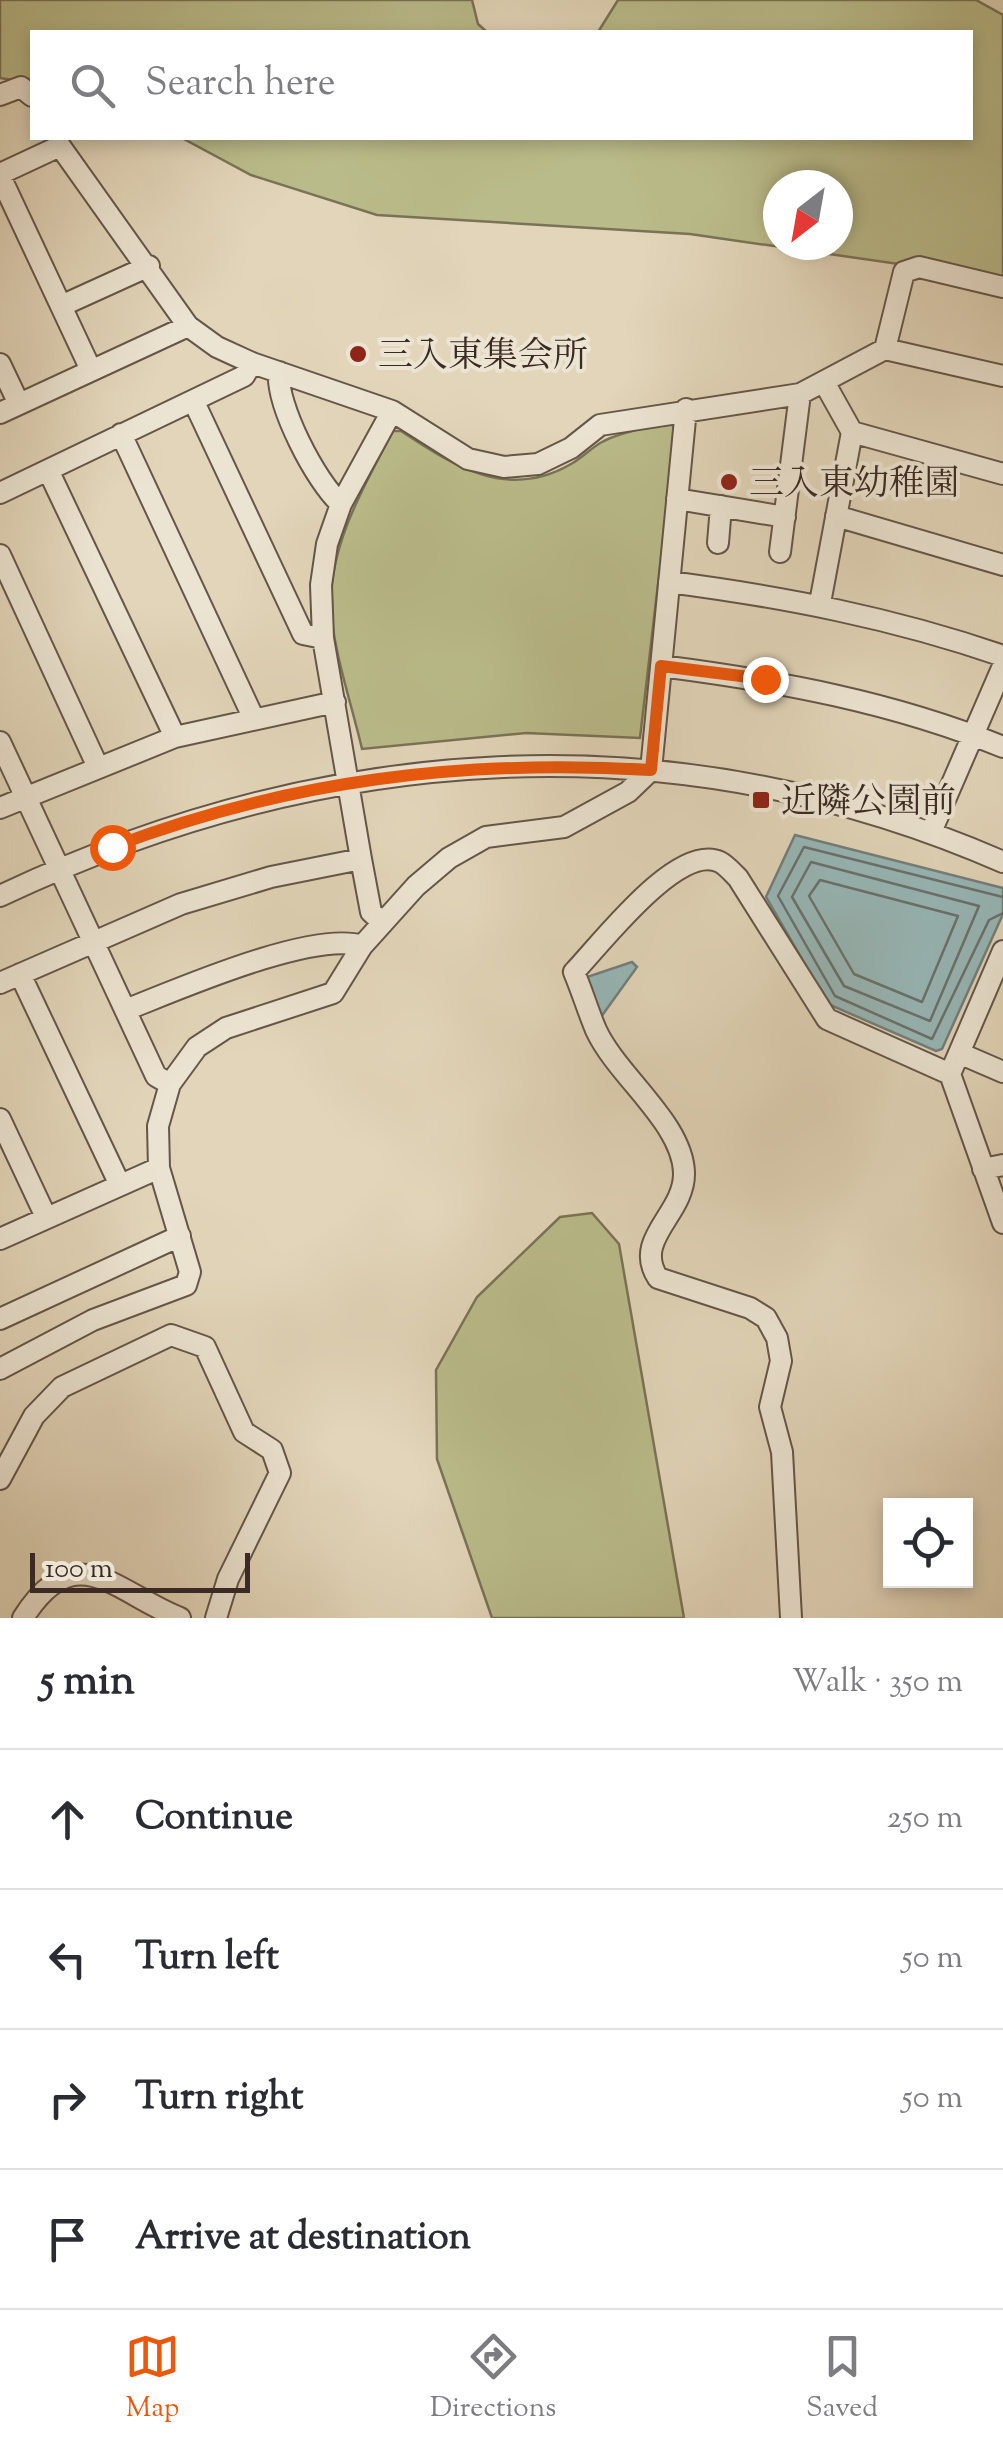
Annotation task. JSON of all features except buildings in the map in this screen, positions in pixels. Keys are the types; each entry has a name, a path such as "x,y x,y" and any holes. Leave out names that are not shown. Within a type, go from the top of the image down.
{"street":[{"path":"0,95 21,87 30,94"},
{"path":"91,370 0,175 57,142 188,326 217,347 252,363 392,411 468,459 504,467 538,464 571,448 600,425 686,408 800,394 884,349 1002,371"},
{"path":"61,306 148,266"},
{"path":"884,349 904,272 918,267 1003,288"},
{"path":"0,364 9,408 188,326"},
{"path":"0,493 194,402 244,376 252,363"},
{"path":"279,372 277,392 326,491 341,504"},
{"path":"820,603 852,432 824,382"},
{"path":"780,552 800,394"},
{"path":"194,402 303,634 323,638"},
{"path":"0,1369 93,1320 186,1285 190,1272 159,1168 158,1126 170,1084 196,1047 226,1028 333,992 362,946 449,858 486,838 564,828 628,792 651,770 686,408"},
{"path":"383,924 371,912 361,859 323,638 321,585 327,544 341,504 392,411"},
{"path":"852,432 1003,474"},
{"path":"121,434 253,717"},
{"path":"48,470 175,738"},
{"path":"677,499 785,517"},
{"path":"718,543 722,506"},
{"path":"836,516 1003,565"},
{"path":"0,556 98,765"},
{"path":"669,582 820,603 935,632 1003,656"},
{"path":"661,666 765,679 873,703 1003,747"},
{"path":"932,832 1003,666"},
{"path":"0,808 98,765 175,738 253,717 335,702"},
{"path":"0,742 156,1076 170,1084"},
{"path":"0,896 59,868 183,820 349,780 503,767 651,770 798,794 932,832 1003,862"},
{"path":"0,983 94,938 181,904 271,877 361,859"},
{"path":"791,1618 782,1452 770,1407 781,1361 777,1338 766,1318 750,1308 658,1278 650,1266 649,1248 681,1196 684,1174 680,1153 660,1116 639,1095 596,1031 574,972 669,873 696,862 720,862 738,878 827,1020 950,1074 993,1167 1003,1223"},
{"path":"128,1009 232,969 343,940 362,946"},
{"path":"950,1074 1001,960"},
{"path":"20,974 120,1185"},
{"path":"959,1053 1003,1072"},
{"path":"0,1120 46,1218"},
{"path":"0,1239 159,1168"},
{"path":"0,1320 180,1236"},
{"path":"0,1479 34,1416 62,1387 171,1335 205,1347 244,1432 272,1450 280,1473 228,1579 216,1618"},
{"path":"23,1618 52,1586 77,1571 100,1575 180,1618"}],"green space":[{"path":"0,0 472,0 478,24 485,30 30,30 30,83 0,78"},
{"path":"618,0 976,0 1003,15 1003,279 853,257 853,170 763,170 763,244 690,234 377,215 251,175 186,140 973,140 973,30 599,30"},
{"path":"669,421 676,430 640,738 526,733 362,749 335,638 332,582 351,515 393,431 401,431 461,467 504,479 525,479 548,475 571,464 610,438"},
{"path":"592,1213 619,1244 684,1618 492,1618 437,1459 436,1370 477,1297 560,1217"}],"water":[{"path":"795,835 1003,888 1003,914 942,1049 936,1051 828,1004 766,897"},
{"path":"632,962 637,967 601,1017 587,977"}],"place":[{"name":"三入東集会所","path":"358,354"},
{"name":"三入東幼稚園","path":"729,482"},
{"name":"近隣公園前","path":"761,800"}],"route":[{"path":"112,847 183,820 349,780 503,767 651,770 661,666 765,679"}]}
